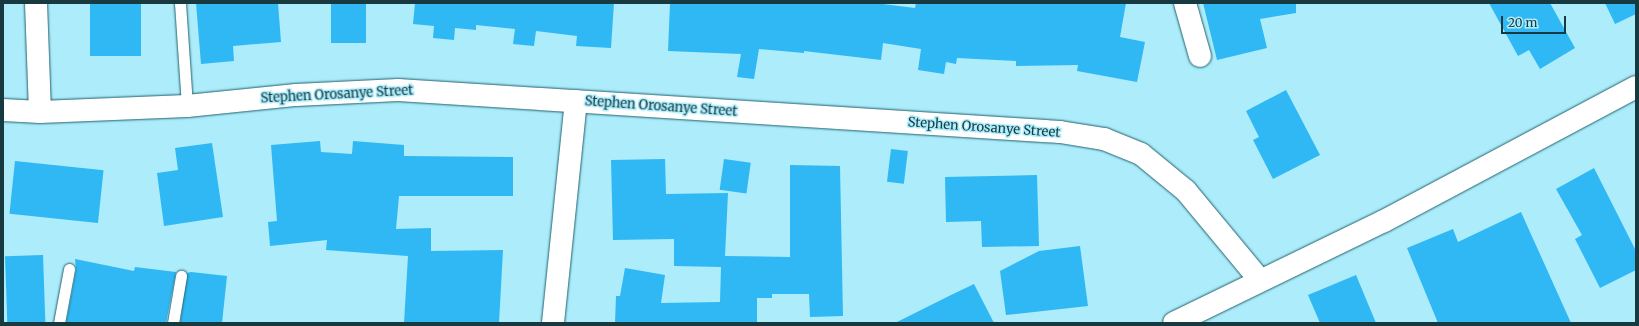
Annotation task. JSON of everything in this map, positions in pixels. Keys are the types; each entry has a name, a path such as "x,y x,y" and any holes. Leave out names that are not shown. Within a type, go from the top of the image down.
{"street":[{"path":"36,3 40,112"},
{"path":"1186,3 1200,56"},
{"path":"1174,323 1384,221 1636,87"},
{"name":"Stephen Orosanye Street","path":"3,110 40,112 187,106 296,95 398,90 1060,132 1104,139 1141,154 1186,191 1260,280"},
{"path":"553,323 576,102"}],"lane":[{"path":"180,3 187,106"},
{"path":"59,323 69,269"},
{"path":"173,323 181,276"}],"building":[{"path":"90,3 141,3 141,56 90,56"},
{"path":"196,3 278,3 281,42 233,46 234,61 201,64"},
{"path":"331,3 366,3 366,43 331,43"},
{"path":"415,3 614,3 611,48 576,46 577,36 536,31 534,46 513,44 515,29 476,25 476,30 455,28 454,40 433,38 434,26 413,24"},
{"path":"670,3 875,3 915,8 916,3 1126,3 1120,37 1145,42 1137,82 1077,71 1078,65 1016,66 1016,61 957,58 956,64 946,62 944,74 918,70 921,49 883,43 881,60 804,51 804,53 759,49 754,79 737,77 741,54 668,51"},
{"path":"1203,3 1296,3 1296,13 1260,19 1267,48 1217,60"},
{"path":"1489,3 1550,3 1575,48 1540,69 1529,50 1518,56"},
{"path":"1605,3 1636,3 1636,14 1615,24"},
{"path":"1286,90 1320,155 1273,179 1253,140 1259,137 1246,111"},
{"path":"320,141 321,152 352,154 353,141 404,145 404,156 513,157 513,196 399,196 396,229 431,228 431,251 503,250 499,323 404,323 408,256 326,250 327,240 270,246 268,222 277,221 271,145"},
{"path":"212,143 223,217 164,226 157,173 178,170 175,148"},
{"path":"891,149 908,151 904,184 887,182"},
{"path":"665,159 666,194 728,193 725,256 790,257 790,165 840,166 843,316 810,317 809,294 772,294 772,298 757,298 757,323 615,323 616,296 620,296 625,268 665,275 661,303 720,302 721,267 674,266 674,239 613,240 611,160"},
{"path":"724,159 751,163 746,193 720,190"},
{"path":"15,161 104,170 98,223 9,214"},
{"path":"1594,168 1636,251 1636,270 1600,288 1575,239 1582,235 1556,189"},
{"path":"1037,175 1039,246 982,247 981,221 946,222 945,177"},
{"path":"1521,212 1571,323 1438,323 1407,248 1453,229 1458,242"},
{"path":"1080,246 1088,306 1006,315 1000,271 1039,251"},
{"path":"43,255 45,322 7,323 5,256"},
{"path":"75,259 134,271 135,267 176,272 166,323 66,323 76,270"},
{"path":"191,272 227,276 222,323 180,323 187,273"},
{"path":"1356,275 1376,323 1320,323 1308,295"},
{"path":"974,284 994,323 895,323 951,295"}]}
